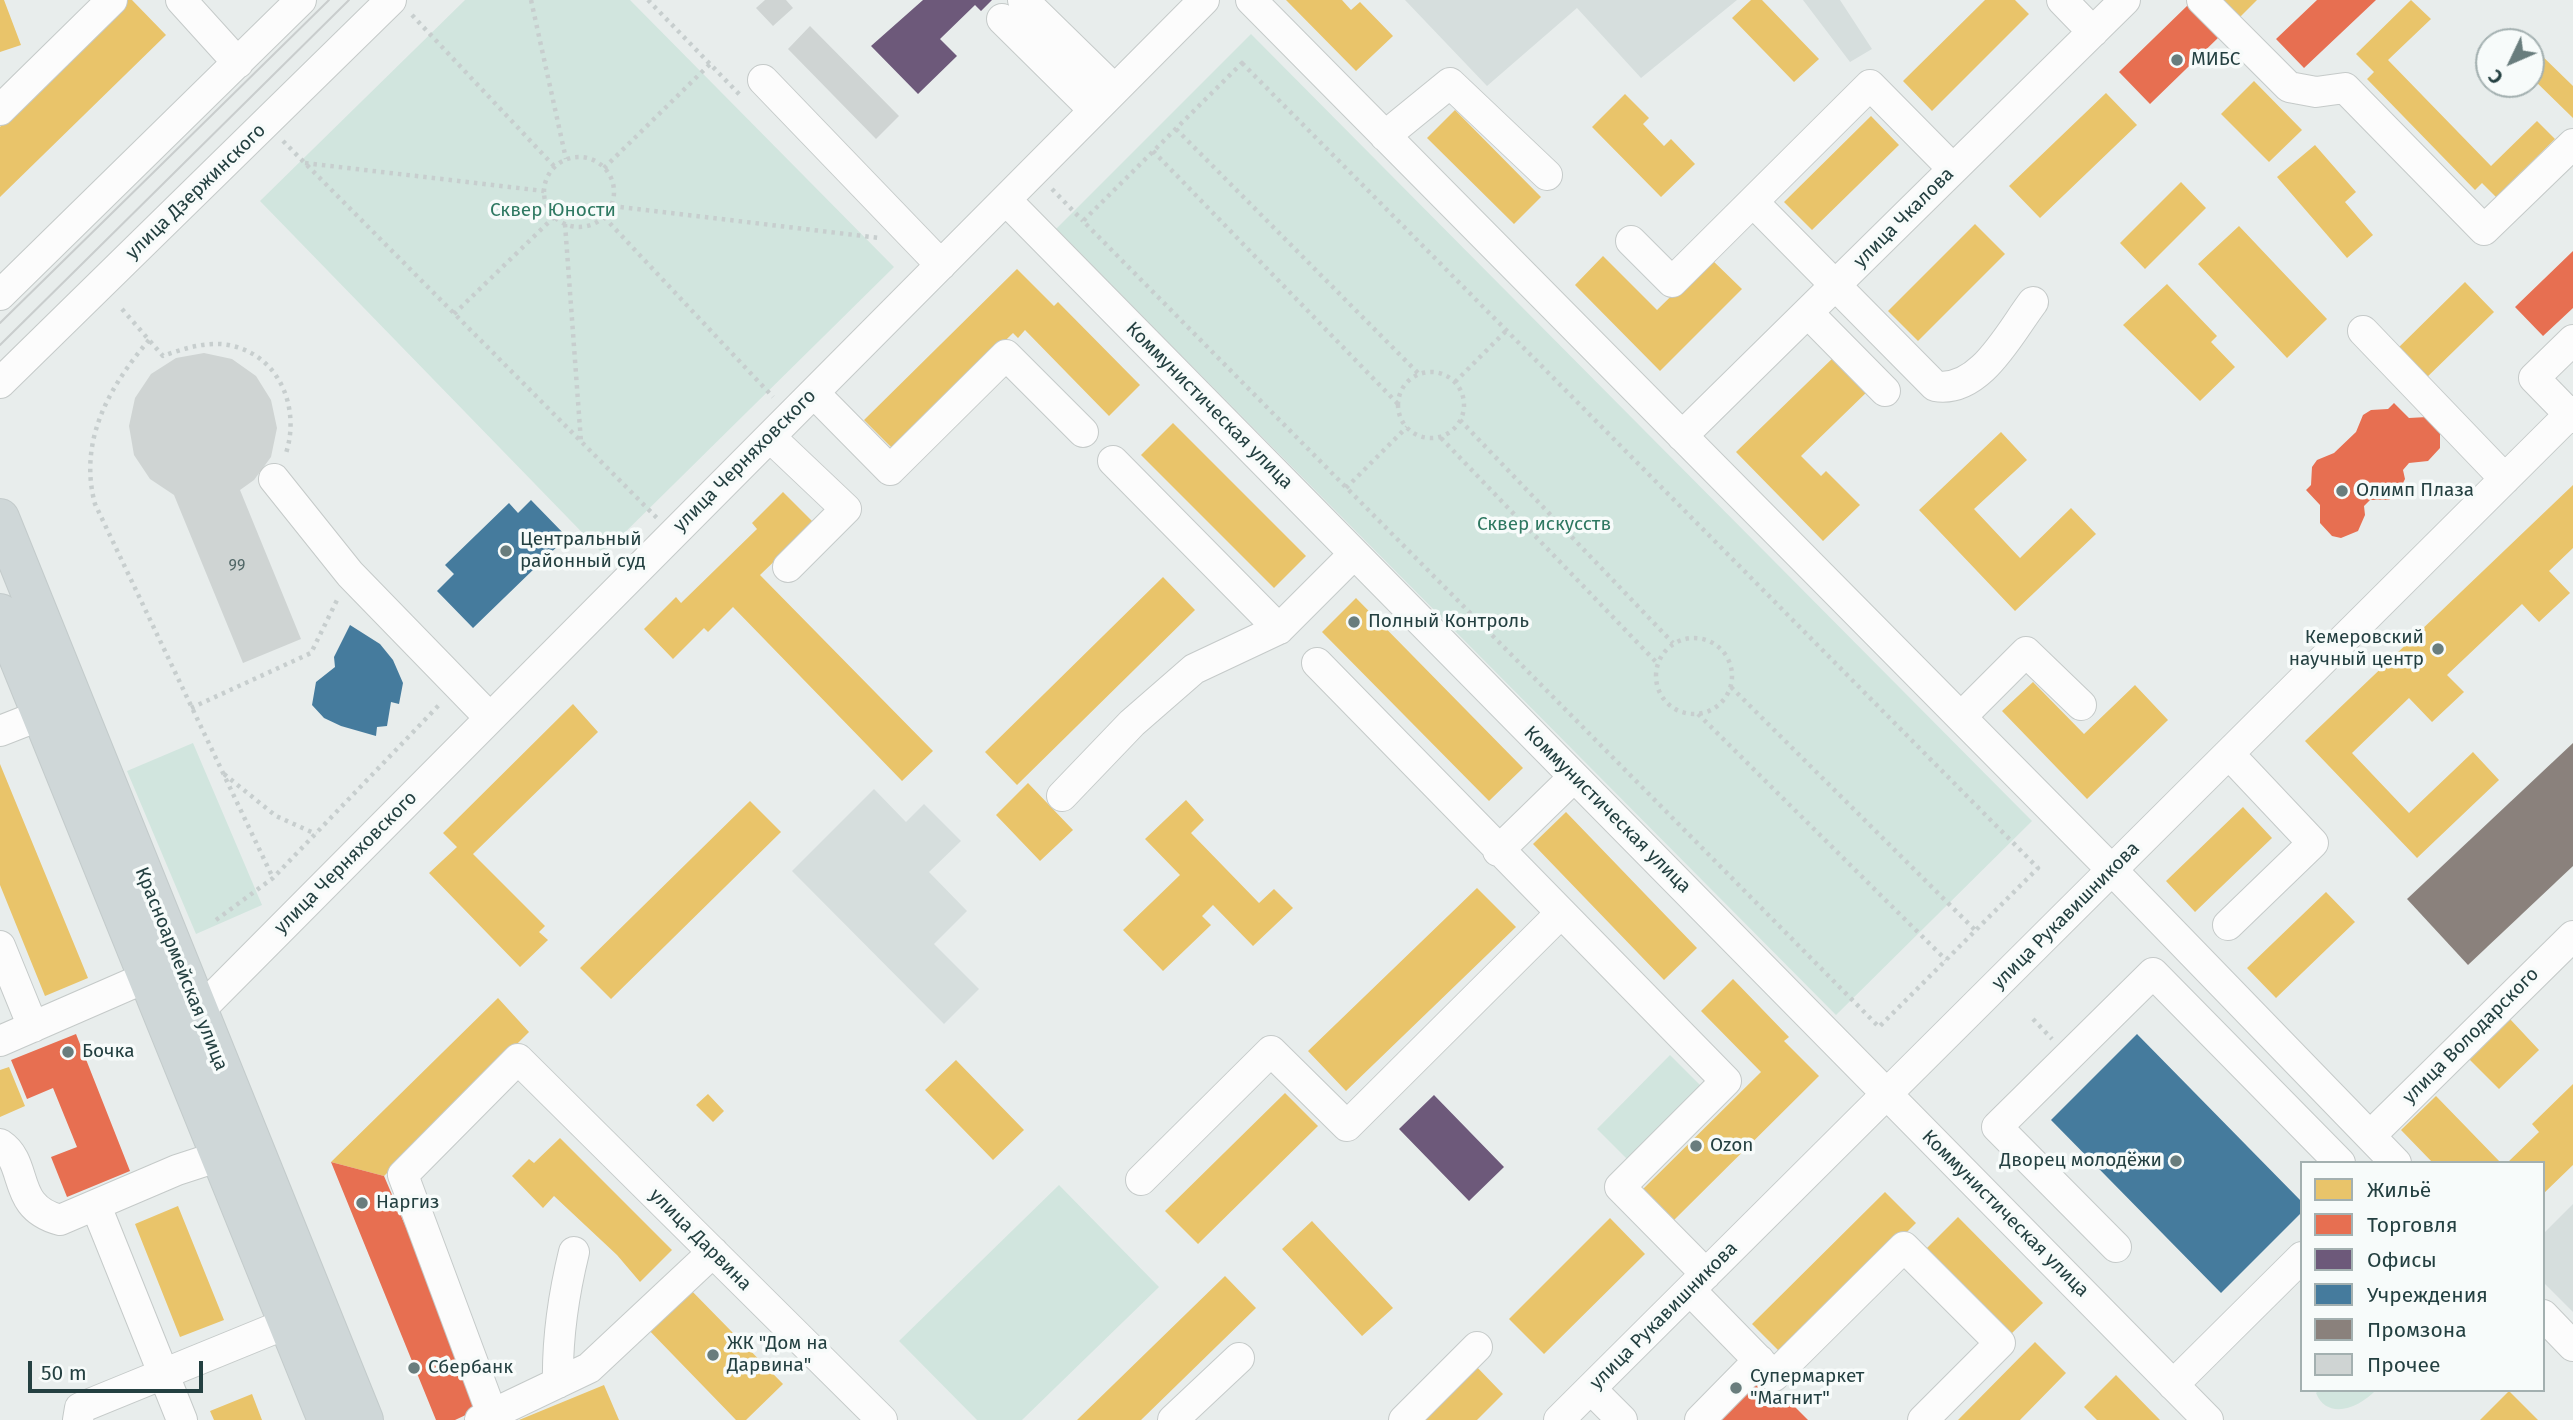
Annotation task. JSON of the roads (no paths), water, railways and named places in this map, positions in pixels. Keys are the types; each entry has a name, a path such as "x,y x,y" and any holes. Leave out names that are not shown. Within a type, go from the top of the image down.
{"main road":[{"name":"Красноармейская улица","path":"0,518 183,1019 364,1420"},
{"name":"Красноармейская улица","path":"0,613 147,977 183,1019 220,1156 327,1420"}],"street":[{"path":"0,110 112,0"},
{"path":"181,0 238,63"},
{"path":"0,295 301,0"},
{"name":"улица Черняховского","path":"183,1019 490,718 1204,0"},
{"path":"1251,0 2112,870 2394,1161"},
{"path":"2062,0 2093,32"},
{"name":"улица Чкалова","path":"1682,436 2125,0"},
{"path":"2202,0 2289,87 2316,92 2344,88 2484,230 2573,144"},
{"name":"улица Дзержинского","path":"0,383 399,5"},
{"path":"1012,10 1104,100"},
{"path":"763,80 941,265"},
{"path":"1385,136 1450,83 1547,175"},
{"path":"1631,241 1672,282 1870,85 1953,169"},
{"name":"Коммунистическая улица","path":"1006,200 2208,1420"},
{"path":"1753,202 1833,287 1935,386 1946,388 1963,383 1986,363 2033,302"},
{"path":"1808,313 1885,391"},
{"path":"2362,331 2505,479"},
{"path":"2572,415 2534,378 2573,340"},
{"path":"814,393 890,470 1006,355 1083,432"},
{"name":"улица Рукавишникова","path":"1559,1420 2572,415"},
{"path":"770,437 846,509 788,567"},
{"path":"1113,461 1279,629"},
{"path":"274,479 350,573 490,718"},
{"path":"1062,796 1132,723 1194,669 1279,629 1354,554"},
{"path":"1961,718 2026,652 2081,705"},
{"path":"1317,663 1498,851 1726,1081 1620,1187 1774,1376 1904,1247 2000,1343 1923,1420"},
{"path":"0,731 41,715"},
{"path":"2228,925 2313,843 2229,754"},
{"path":"1498,851 1574,777"},
{"path":"1141,1180 1271,1051 1347,1126 1560,914"},
{"name":"улица Володарского","path":"2370,1136 2573,936"},
{"path":"0,946 33,1027"},
{"path":"2116,1247 1997,1127 2153,973 2338,1161"},
{"path":"0,1041 147,977"},
{"name":"улица Дарвина","path":"486,1417 404,1175 518,1059 882,1420"},
{"path":"0,1144 8,1149 28,1200 42,1216 60,1220 177,1170 220,1156"},
{"path":"96,1206 182,1420"},
{"path":"558,1383 557,1343 561,1308 573,1252"},
{"path":"486,1417 589,1368 713,1252"},
{"path":"2173,1385 2300,1260"},
{"path":"2545,1317 2573,1346"},
{"path":"78,1420 79,1408 247,1342 288,1323"},
{"path":"1404,1420 1476,1347"},
{"path":"1173,1420 1239,1358"},
{"path":"1700,1420 1759,1360"},
{"path":"1591,1389 1622,1420"}],"tram line":[{"path":"0,323 329,0"},
{"path":"0,345 349,0"}],"place":[{"name":"МИБС","path":"2177,60"},
{"name":"Олимп Плаза","path":"2342,491"},
{"name":"Центральный районный суд","path":"506,551"},
{"name":"Полный Контроль","path":"1354,622"},
{"name":"Кемеровский научный центр","path":"2438,649"},
{"name":"Бочка","path":"68,1052"},
{"name":"Ozon","path":"1696,1146"},
{"name":"Дворец молодёжи","path":"2176,1161"},
{"name":"Наргиз","path":"362,1203"},
{"name":"ЖК \"Дом на Дарвина\"","path":"713,1355"},
{"name":"Сбербанк","path":"414,1368"},
{"name":"Супермаркет \"Магнит\"","path":"1736,1388"}],"park label":[{"name":"Сквер Юности","path":"553,211"},
{"name":"Сквер искусств","path":"1544,525"}]}
